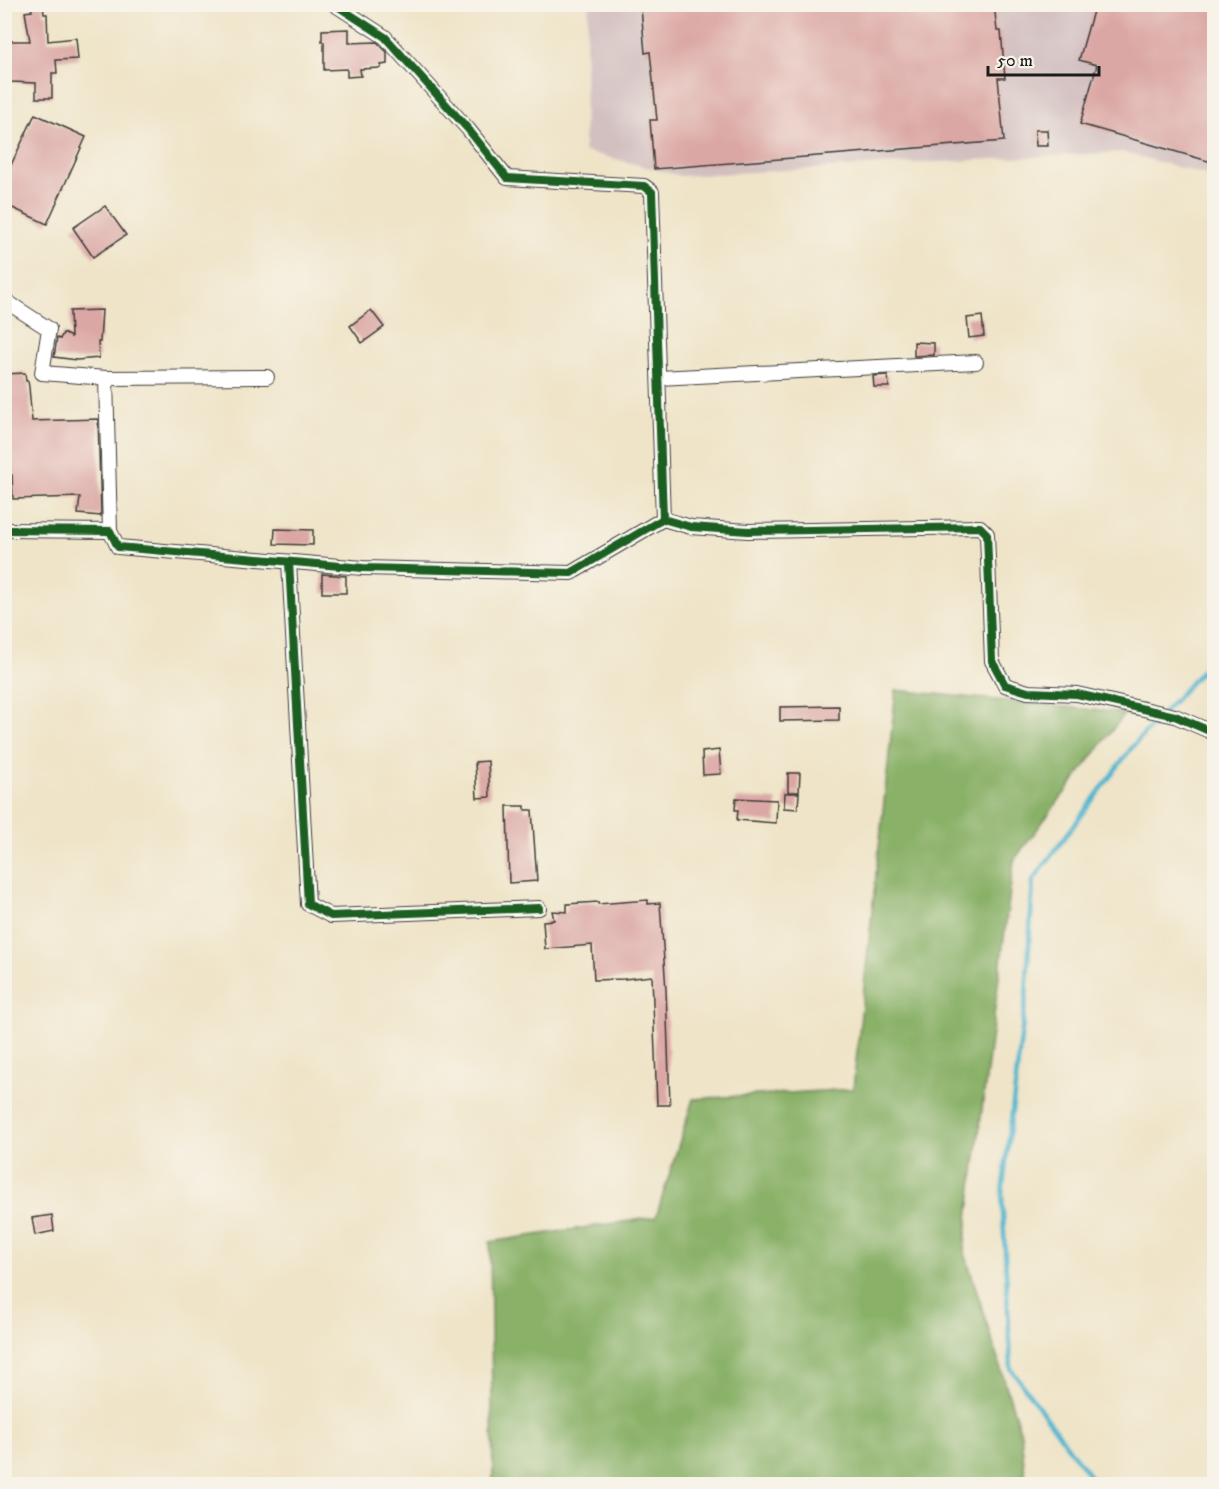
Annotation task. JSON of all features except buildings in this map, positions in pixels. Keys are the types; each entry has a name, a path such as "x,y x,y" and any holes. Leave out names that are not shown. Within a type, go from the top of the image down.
{"street":[{"path":"334,4 385,37 468,129 507,178 644,186 652,192 663,519"},
{"path":"4,300 49,329 42,373 106,378 267,377"},
{"path":"659,378 976,362"},
{"path":"106,378 110,531 118,547 363,568 571,573 663,519 691,527 748,531 980,527 987,534 992,661 1005,685 1028,692 1077,694 1175,716 1215,733"},
{"path":"4,530 110,531"},
{"path":"289,562 308,904 331,916 539,908"}],"shaded area":[{"path":"589,5 1214,5 1214,177 1122,152 681,176 584,151"}],"green space":[{"path":"896,690 1125,713 1014,860 964,1250 1021,1434 1026,1484 493,1484 490,1242 656,1217 693,1099 853,1089"}],"waterway":[{"path":"1094,1484 1011,1369 1002,1194 1026,997 1033,880 1133,746 1214,657"}],"cycle path":[{"path":"334,4 385,37 468,129 507,178 644,186 652,192 663,519 691,527 748,531 980,527 987,534 992,661 1005,685 1028,692 1077,694 1175,716 1214,733"},
{"path":"4,530 110,531 118,547 363,568 571,573 663,519"},
{"path":"289,562 308,904 331,916 539,908"}]}
